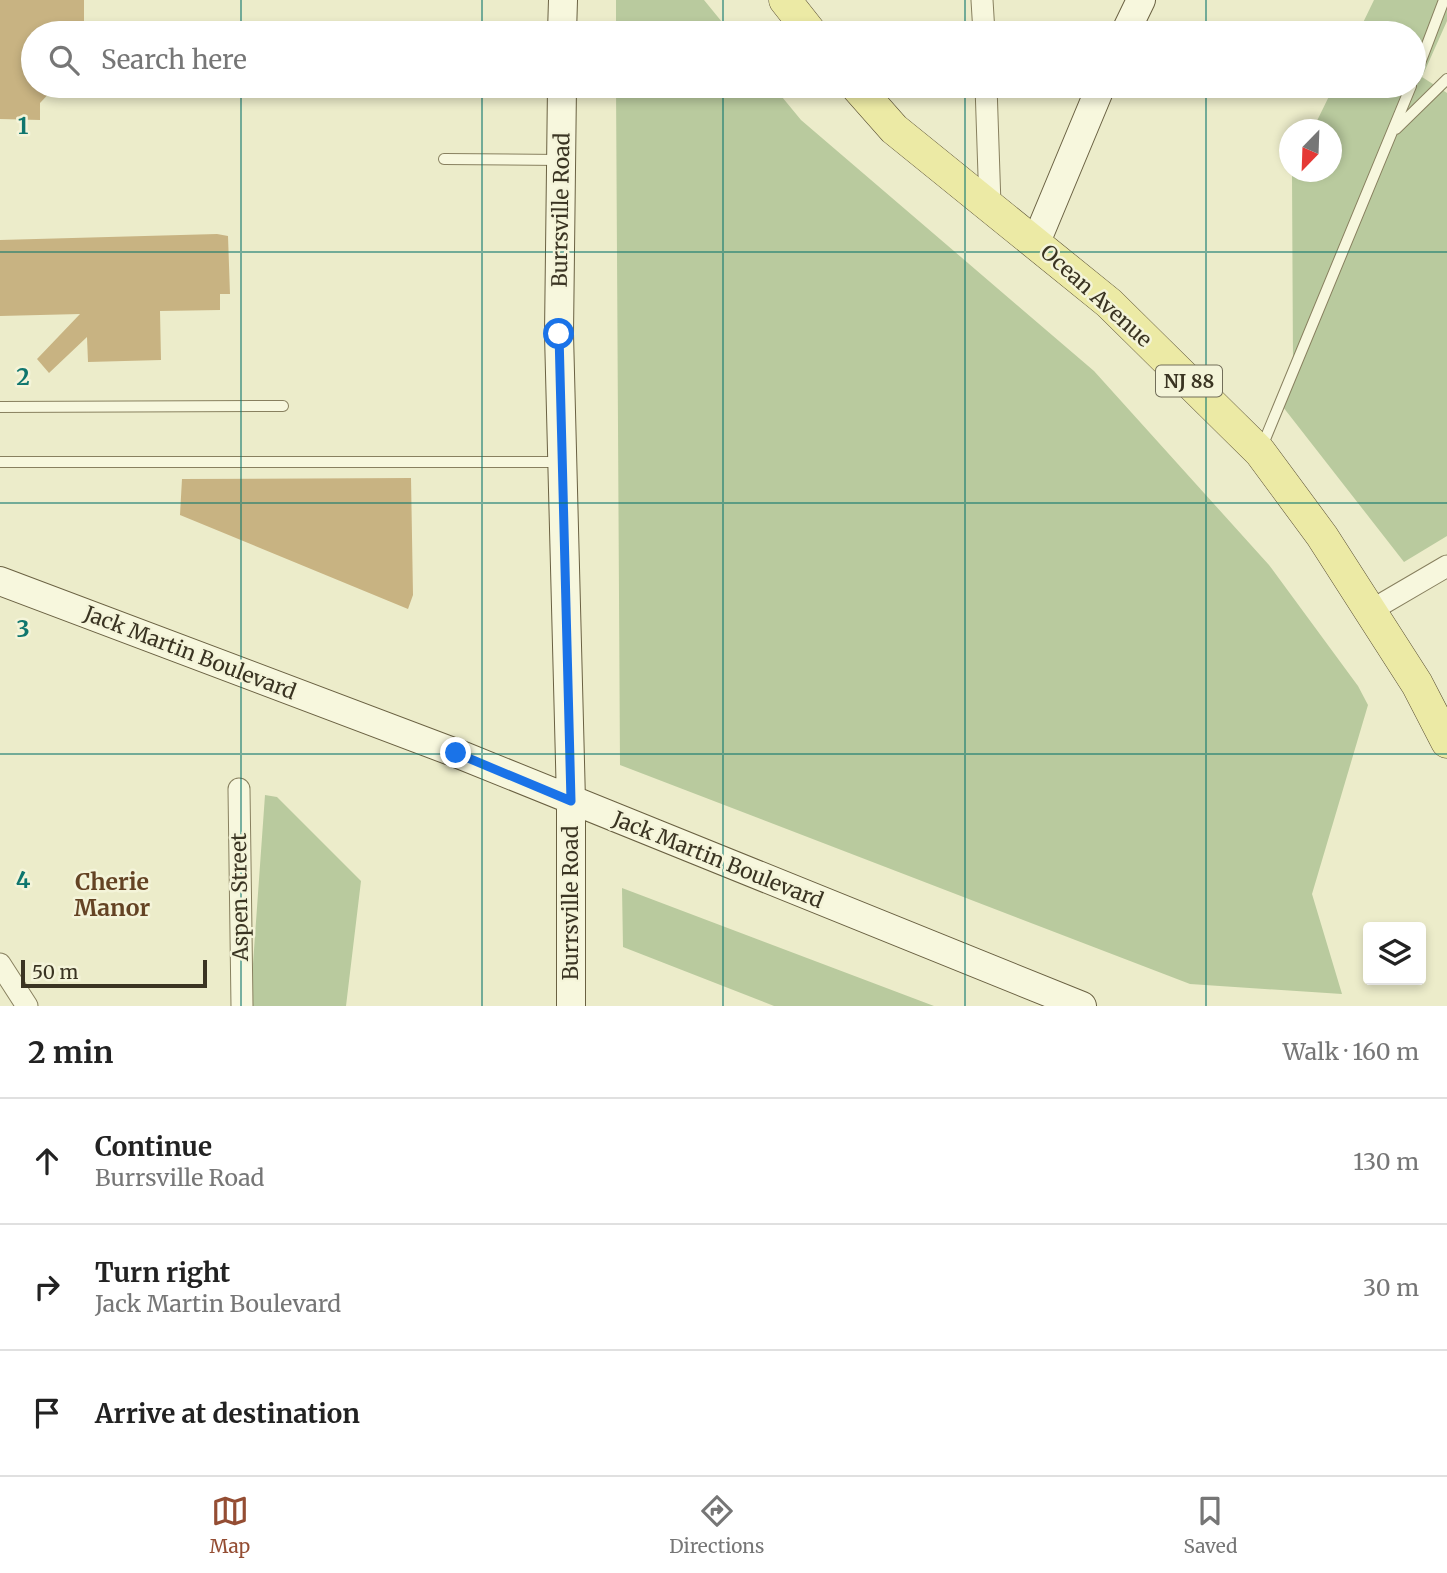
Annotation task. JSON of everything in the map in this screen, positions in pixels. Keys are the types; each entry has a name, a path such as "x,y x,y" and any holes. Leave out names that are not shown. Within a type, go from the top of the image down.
{"main road":[{"path":"785,0 802,21"},
{"name":"Ocean Avenue","path":"867,98 894,129 1109,303 1260,452 1322,536 1417,684 1447,742"}],"street":[{"path":"562,0 562,21"},
{"path":"982,0 983,21"},
{"path":"1130,21 1140,0"},
{"name":"Burrsville Road","path":"562,98 559,334 571,801 570,1006"},
{"path":"986,98 990,205"},
{"path":"1036,242 1096,98"},
{"path":"1370,611 1447,566"},
{"name":"Jack Martin Boulevard","path":"0,581 456,753 1082,1006"},
{"name":"Aspen Street","path":"239,789 242,1006"},
{"path":"0,964 27,1006"}],"lane":[{"path":"1426,47 1444,0"},
{"path":"1391,133 1447,79"},
{"path":"1260,452 1406,98"},
{"path":"443,159 561,160"},
{"path":"0,407 282,406"},
{"path":"0,462 562,462"}],"green space":[{"path":"616,0 704,0 721,21 616,21"},
{"path":"1374,0 1447,0 1447,21 1426,68 1426,21 1364,21"},
{"path":"1426,80 1447,93 1447,536 1404,562 1276,398 1293,365 1292,182 1342,182 1342,119 1318,119 1328,98 1426,98"},
{"path":"616,98 783,98 801,120 1094,371 1269,565 1358,686 1368,705 1312,894 1342,994 1190,984 620,765"},
{"path":"265,795 277,797 361,881 346,1006 250,1006"},
{"path":"622,888 934,1006 774,1006 623,947"}],"building":[{"path":"0,0 84,0 84,21 21,21 21,98 45,98 40,103 40,120 0,119"},
{"path":"217,234 228,236 230,294 220,294 220,310 160,311 161,360 88,362 87,337 49,373 37,359 80,314 0,316 0,240"},
{"path":"411,478 413,595 408,609 180,515 182,479"}],"district":[{"name":"Cherie Manor","path":"112,895"}],"route":[{"path":"456,753 571,801 559,334"}]}
